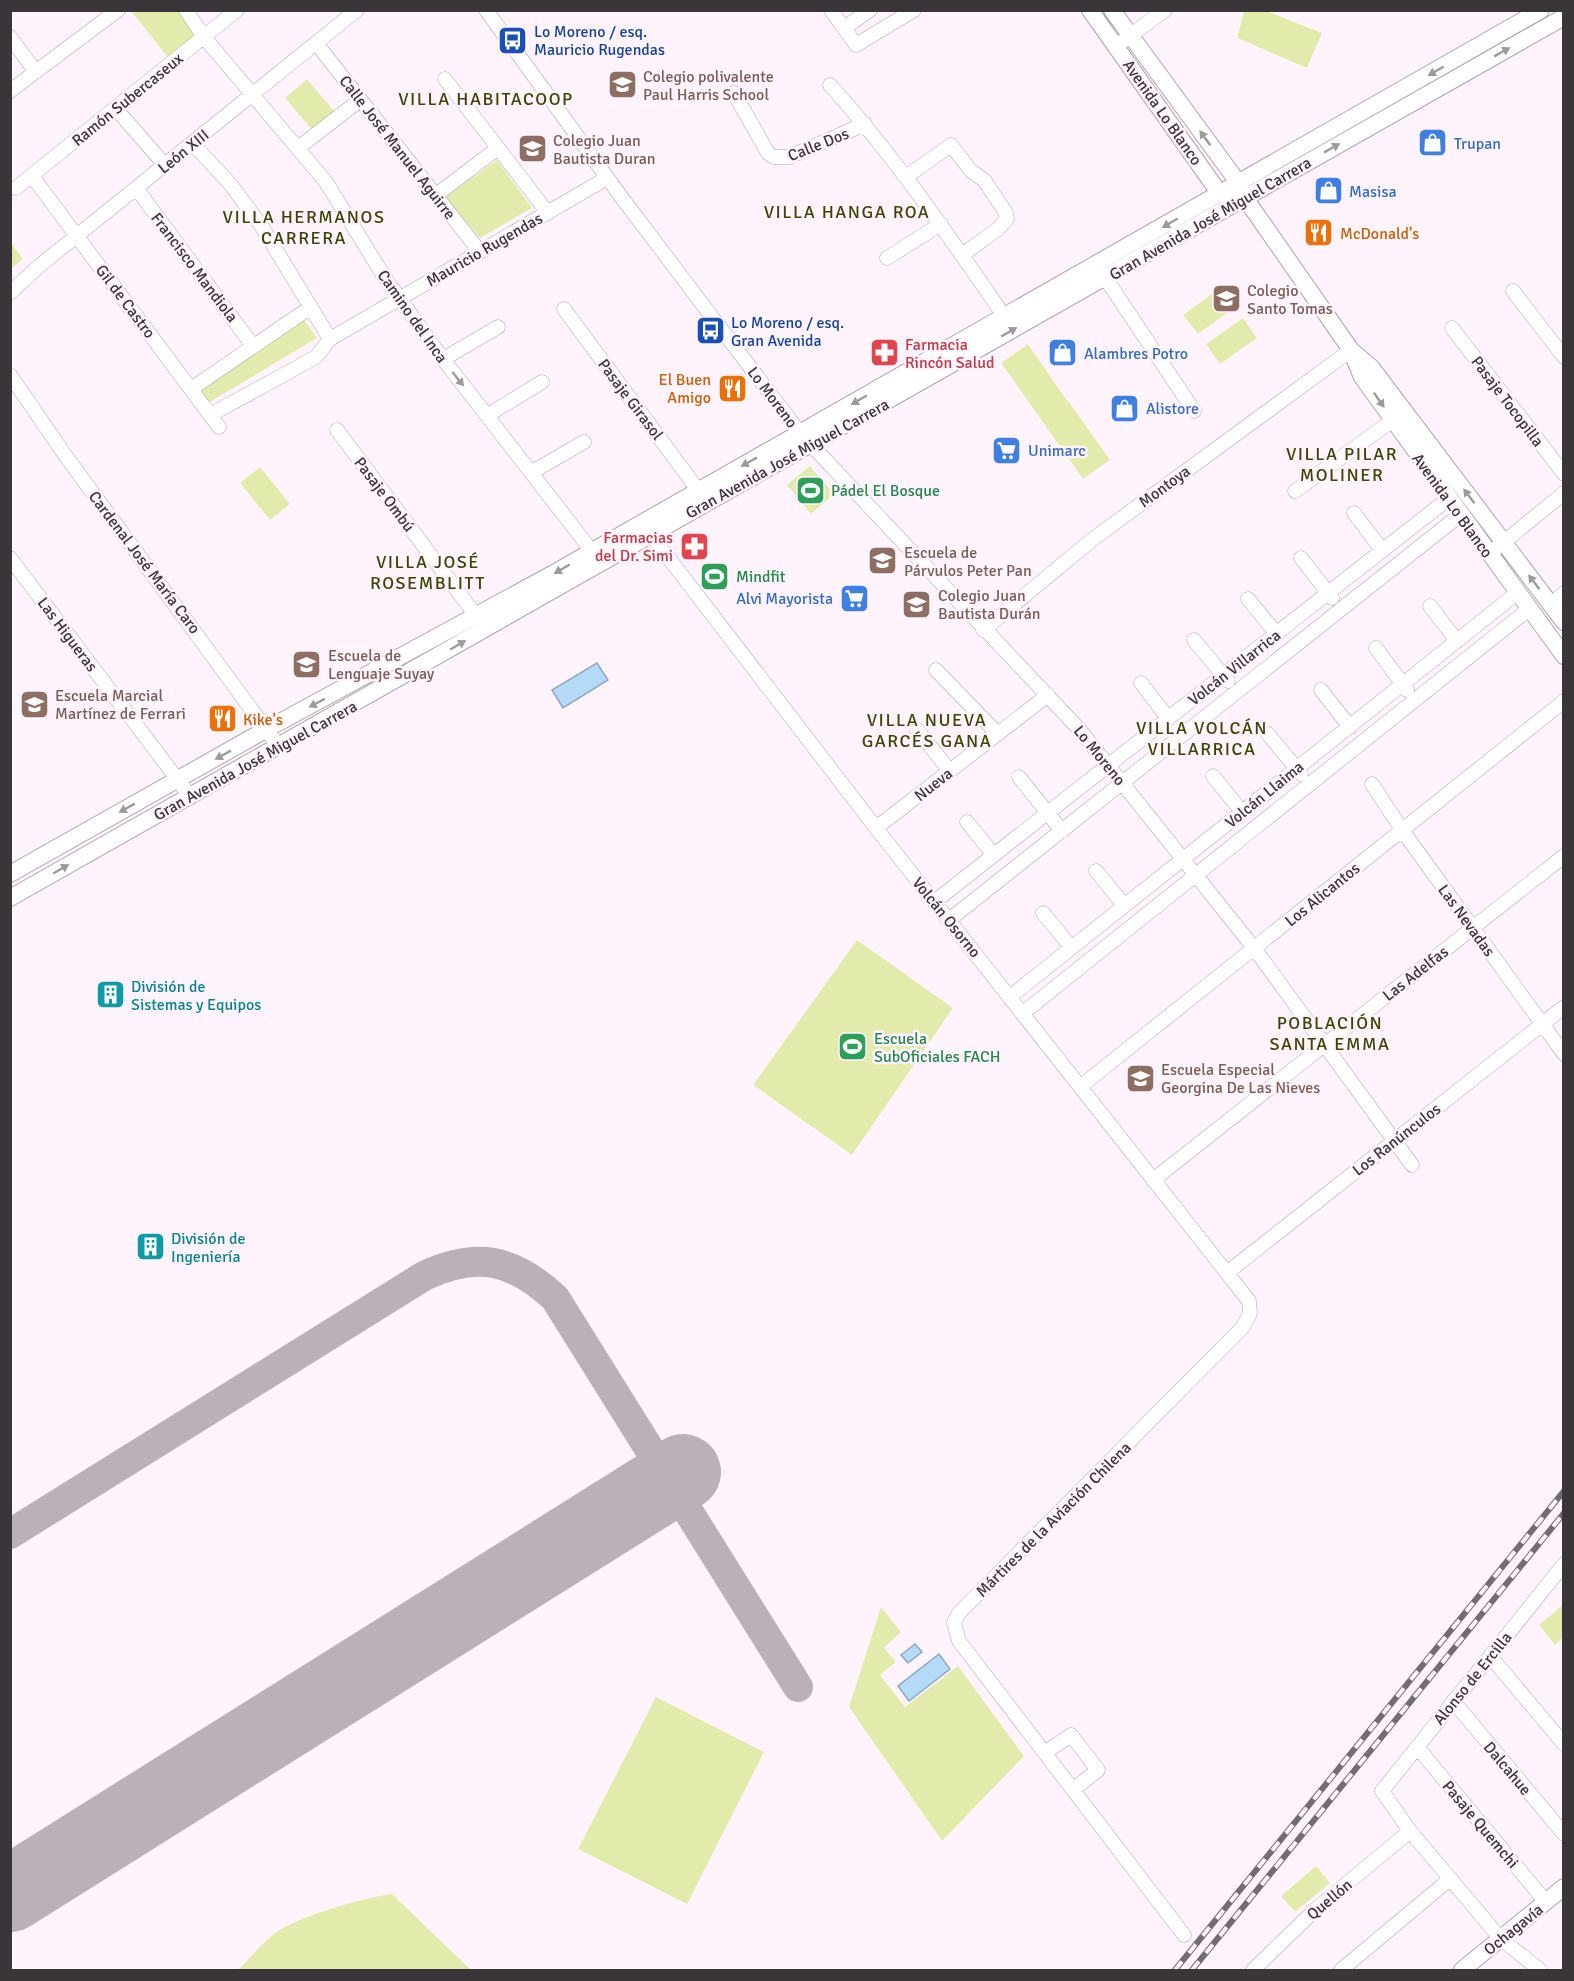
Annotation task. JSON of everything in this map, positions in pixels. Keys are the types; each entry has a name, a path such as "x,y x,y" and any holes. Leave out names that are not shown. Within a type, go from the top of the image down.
{"main road":[{"name":"Avenida Lo Blanco","path":"1090,10 1220,194"},
{"name":"Avenida Lo Blanco","path":"1112,10 1242,191 1351,350 1371,367 1504,543 1557,599 1563,622"},
{"name":"Gran Avenida José Miguel Carrera","path":"10,874 267,729 477,616 597,557 651,535 1106,279 1242,191 1541,15 1563,17"},
{"name":"Gran Avenida José Miguel Carrera","path":"10,898 279,747 597,557 698,490 1220,194 1242,191"},
{"name":"Avenida Lo Blanco","path":"1351,350 1357,368 1393,420 1563,656"},
{"name":"Ochagavía","path":"1462,1971 1563,1887"}],"street":[{"path":"10,91 118,10"},
{"name":"Camino del Inca","path":"186,10 203,36 326,182 399,298 442,359 597,557"},
{"name":"Ramón Subercaseux","path":"16,188 237,10"},
{"name":"León XIII","path":"10,293 77,236 357,10"},
{"name":"Lo Moreno","path":"486,10 607,178 800,433 983,630 1048,695 1108,765 1254,948 1412,1166"},
{"path":"831,10 856,45 914,10"},
{"path":"844,28 870,10"},
{"path":"1116,46 1166,10"},
{"path":"10,37 36,72"},
{"name":"Calle José Manuel Aguirre","path":"316,44 480,252"},
{"path":"445,79 548,213"},
{"path":"830,85 865,124 906,177 1004,316"},
{"name":"Calle Dos","path":"734,93 768,153 774,158 789,157 865,124"},
{"path":"298,148 360,100"},
{"path":"116,109 165,165"},
{"path":"192,143 262,227 330,339"},
{"path":"906,177 951,145 970,171 984,180 1006,213 1007,219 998,229 962,255"},
{"path":"436,195 498,148"},
{"name":"Gil de Castro","path":"32,176 219,428"},
{"name":"Mauricio Rugendas","path":"210,415 316,357 330,339 607,178"},
{"name":"Francisco Mandiola","path":"136,188 254,346"},
{"path":"887,258 941,224"},
{"path":"1106,279 1194,411"},
{"path":"1513,291 1563,357"},
{"path":"191,389 310,307"},
{"name":"Pasaje Girasol","path":"564,309 698,490"},
{"path":"442,359 498,327"},
{"name":"Pasaje Tocopilla","path":"1452,328 1563,474"},
{"name":"Montoya","path":"983,630 1093,539 1351,350"},
{"name":"Cardenal José María Caro","path":"11,376 279,747"},
{"path":"488,415 542,382"},
{"path":"1295,491 1393,420"},
{"name":"Pasaje Ombú","path":"336,430 477,616"},
{"path":"532,472 584,442"},
{"path":"1489,554 1563,493"},
{"name":"Volcán Villarrica","path":"934,902 1448,499"},
{"path":"1354,513 1382,550"},
{"name":"Volcán Villarrica","path":"949,920 1460,515"},
{"name":"Volcán Osorno","path":"651,535 876,828 1246,1296"},
{"name":"Las Higueras","path":"10,558 190,796"},
{"path":"1301,558 1340,609"},
{"name":"Volcán Llaima","path":"1011,996 1517,593"},
{"path":"1248,599 1276,633"},
{"path":"1430,606 1457,641"},
{"name":"Volcán Llaima","path":"1023,1013 1529,609"},
{"path":"1194,640 1236,692"},
{"path":"1376,648 1414,699"},
{"path":"936,670 995,731"},
{"path":"1141,683 1168,718"},
{"path":"1322,690 1350,727"},
{"name":"Nueva","path":"876,828 947,768 995,731 1048,695"},
{"name":"Los Alicantos","path":"1081,1086 1563,701"},
{"path":"917,730 947,768"},
{"path":"1268,734 1310,785"},
{"path":"1214,776 1242,812"},
{"path":"1019,777 1062,831"},
{"name":"Las Nevadas","path":"1372,784 1402,830 1563,1054"},
{"path":"967,822 994,855"},
{"name":"Las Adelfas","path":"1153,1180 1563,856"},
{"path":"1096,871 1124,905"},
{"path":"1043,913 1071,948"},
{"name":"Los Ranúnculos","path":"1228,1272 1563,1006"},
{"name":"Mártires de la Aviación Chilena","path":"1184,1935 959,1641 955,1630 955,1620 1243,1327 1250,1313 1246,1296"},
{"name":"Alonso de Ercilla","path":"1410,1831 1382,1791 1563,1564"},
{"path":"1490,1656 1563,1744"},
{"name":"Dalcahue","path":"1454,1701 1563,1834"},
{"path":"1046,1752 1071,1735 1098,1770 1074,1789"},
{"name":"Pasaje Quemchi","path":"1416,1747 1546,1902"},
{"path":"1410,1831 1500,1939 1540,1971"},
{"name":"Quellón","path":"1253,1971 1314,1911 1410,1831"},
{"path":"1341,1971 1450,1879"}],"green space":[{"path":"131,11 178,11 199,37 170,60"},
{"path":"1244,11 1266,11 1322,33 1307,68 1237,38"},
{"path":"307,79 335,112 313,131 285,98"},
{"path":"497,160 532,208 480,238 445,197"},
{"path":"11,243 23,259 11,269"},
{"path":"1220,288 1234,308 1198,334 1183,315"},
{"path":"302,317 317,338 208,403 198,390"},
{"path":"1243,318 1257,338 1220,364 1206,344"},
{"path":"1028,344 1068,402 1063,406 1069,402 1110,460 1083,479 1001,363"},
{"name":"Pádel El Bosque","path":"810,466 834,494 811,514 787,485"},
{"path":"260,467 290,504 270,520 240,483"},
{"name":"Escuela SubOficiales FACH","path":"857,940 953,1008 852,1155 753,1085"},
{"path":"1563,1605 1563,1638 1555,1645 1539,1625"},
{"path":"881,1607 901,1632 884,1648 896,1662 880,1675 905,1707 958,1666 1024,1756 942,1841 849,1707"},
{"path":"656,1697 764,1752 687,1904 578,1849"},
{"path":"1316,1866 1330,1883 1295,1912 1281,1896"},
{"path":"392,1894 471,1970 238,1970 264,1942 298,1921 365,1899"}],"water":[{"path":"597,663 608,680 563,708 552,690"},
{"path":"915,1644 922,1652 908,1663 901,1655"},
{"path":"939,1654 950,1669 909,1701 898,1686"}],"taxiway":[{"path":"10,1534 424,1276 461,1263 494,1263 509,1267 524,1275 555,1298 798,1687"}],"runway":[{"path":"10,1894 683,1472"}],"railway":[{"path":"1175,1970 1564,1491"},
{"path":"1192,1970 1564,1513"}],"place":[{"name":"Lo Moreno / esq. Mauricio Rugendas","path":"513,40"},
{"name":"Colegio polivalente Paul Harris School","path":"622,85"},
{"name":"Trupan","path":"1433,143"},
{"name":"Colegio Juan Bautista Duran","path":"532,149"},
{"name":"Masisa","path":"1328,191"},
{"name":"McDonald's","path":"1319,233"},
{"name":"Colegio Santo Tomas","path":"1226,299"},
{"name":"Lo Moreno / esq. Gran Avenida","path":"710,331"},
{"name":"Farmacia Rincón Salud","path":"884,353"},
{"name":"Alambres Potro","path":"1063,353"},
{"name":"El Buen Amigo","path":"732,388"},
{"name":"Alistore","path":"1125,408"},
{"name":"Unimarc","path":"1007,450"},
{"name":"Pádel El Bosque","path":"810,490"},
{"name":"Farmacias del Dr. Simi","path":"694,546"},
{"name":"Escuela de Párvulos Peter Pan","path":"883,561"},
{"name":"Mindfit","path":"715,576"},
{"name":"Alvi Mayorista","path":"854,598"},
{"name":"Colegio Juan Bautista Durán","path":"917,604"},
{"name":"Escuela de Lenguaje Suyay","path":"307,664"},
{"name":"Escuela Marcial Martínez de Ferrari","path":"34,704"},
{"name":"Kike's","path":"222,719"},
{"name":"División de Sistemas y Equipos","path":"110,995"},
{"name":"Escuela SubOficiales FACH","path":"853,1047"},
{"name":"Escuela Especial Georgina De Las Nieves","path":"1140,1078"},
{"name":"División de Ingeniería","path":"150,1247"}],"district":[{"name":"VILLA HABITACOOP","path":"486,99"},
{"name":"VILLA HANGA ROA","path":"847,212"},
{"name":"VILLA HERMANOS CARRERA","path":"304,227"},
{"name":"VILLA PILAR MOLINER","path":"1342,464"},
{"name":"VILLA JOSÉ ROSEMBLITT","path":"428,572"},
{"name":"VILLA NUEVA GARCÉS GANA","path":"927,730"},
{"name":"VILLA VOLCÁN VILLARRICA","path":"1202,738"},
{"name":"POBLACIÓN SANTA EMMA","path":"1330,1033"}]}
